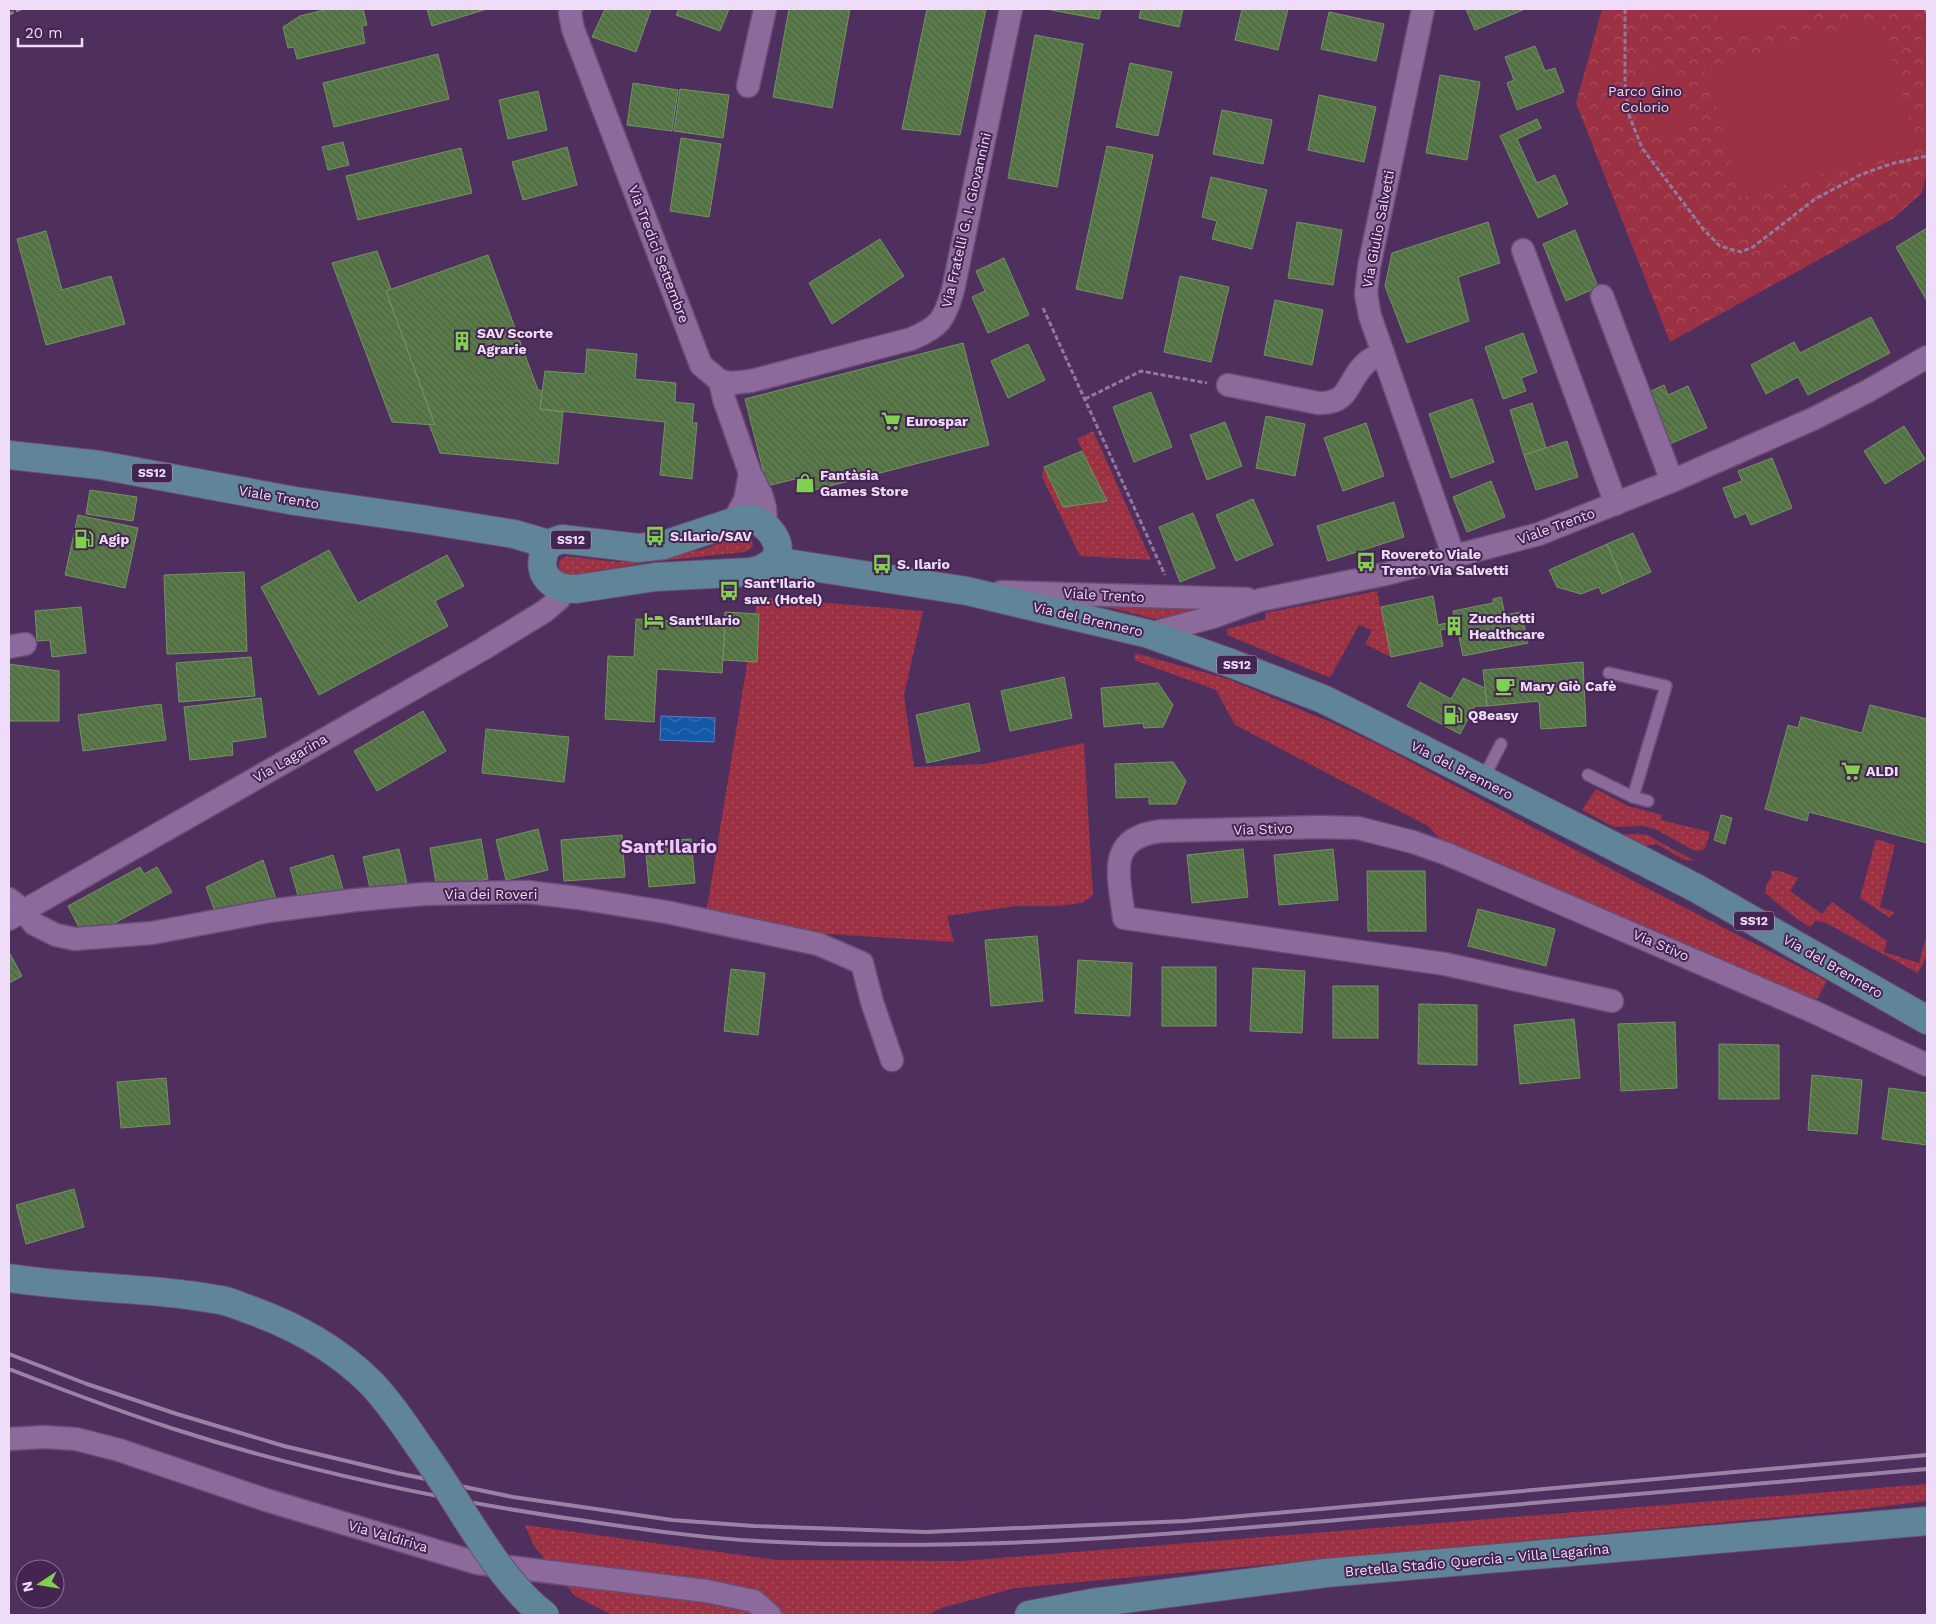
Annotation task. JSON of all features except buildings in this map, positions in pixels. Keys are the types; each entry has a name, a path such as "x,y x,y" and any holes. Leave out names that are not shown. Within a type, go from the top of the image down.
{"main road":[{"name":"Viale Trento","path":"9,455 100,464 294,501 514,534 548,544 562,539 638,548 664,546 733,522 753,519 766,525"},
{"path":"766,525 775,537 777,549 775,557 770,564"},
{"name":"SS12","path":"548,544 543,553 546,577 553,585 564,589"},
{"name":"Viale Trento","path":"564,589 655,577 750,572 770,564 793,564 967,591"},
{"name":"Via del Brennero","path":"967,591 1149,634 1234,664 1323,699 1696,888 1927,1020"},
{"path":"9,1278 33,1282 175,1293 222,1300 263,1314 305,1334 337,1354 370,1383 394,1411 432,1464 491,1556 520,1592 546,1615"},
{"name":"Bretella Stadio Quercia - Villa Lagarina","path":"1028,1615 1092,1603 1326,1573 1927,1521"}],"street":[{"path":"748,86 765,9"},
{"name":"Via Fratelli G. I. Giovannini","path":"720,381 732,383 751,381 911,339 930,331 941,321 948,308 953,290 1011,9"},
{"name":"Via Giulio Salvetti","path":"1423,9 1376,234 1366,294 1370,316 1454,557"},
{"name":"Via Tredici Settembre","path":"572,19 701,365 720,381"},
{"path":"1523,250 1616,504"},
{"path":"1602,296 1672,481"},
{"path":"1221,385 1318,403 1329,403 1339,399 1346,392 1365,363 1383,353"},
{"name":"Viale Trento","path":"1149,634 1213,617 1260,600 1386,574 1539,534 1672,481 1813,419 1868,391 1927,357"},
{"path":"720,381 724,399 750,473 761,494 766,525"},
{"path":"733,522 745,500 750,473"},
{"name":"Via Lagarina","path":"14,909 483,649 545,611 560,599 564,589"},
{"name":"Viale Trento","path":"967,591 1081,593 1260,600"},
{"name":"Via Stivo","path":"1612,1001 1445,964 1124,918 1120,881 1120,857 1127,844 1135,838 1145,833 1162,831 1319,827 1358,828 1377,832 1413,842 1454,857 1805,1008 1927,1065"},
{"name":"Via dei Roveri","path":"14,909 34,924 56,935 75,939 152,933 311,905 424,894 527,892 666,912 818,944 862,963 872,1002 892,1060"},
{"name":"Via Valdiriva","path":"9,1439 44,1437 76,1439 119,1450 266,1500 477,1563 706,1592 754,1601 770,1615"}],"lane":[{"path":"1609,674 1666,686 1633,797"},
{"path":"1482,781 1501,744"},
{"path":"1588,775 1633,797 1648,801"}],"path":[{"path":"9,14 21,9"},
{"path":"1625,9 1624,83 1629,114 1642,148 1704,230 1720,246 1741,252 1753,247 1815,200 1862,174 1894,163 1927,156"},
{"path":"1925,9 1927,13"},
{"path":"1043,308 1176,598"},
{"path":"1085,399 1141,371 1221,385"}],"green space":[{"name":"Parco Gino Colorio","path":"1602,9 1716,9 1724,39 1815,14 1813,9 1927,9 1927,177 1925,178 1922,193 1894,218 1670,342 1576,103"},
{"path":"1716,9 1813,9 1815,15 1724,39"},
{"path":"1880,18 1917,146 1742,197 1705,69"},
{"path":"1675,66 1692,126 1659,135 1642,75"},
{"path":"1093,431 1151,560 1080,556 1042,477 1044,467 1063,507 1106,501 1077,439"},
{"path":"743,533 751,537 753,547 745,552 649,562 567,576 559,571 559,561 565,556 617,562 655,559 705,549"},
{"path":"1377,591 1391,657 1365,644 1372,630 1359,625 1331,676 1328,677 1227,635 1227,629 1266,619 1265,613"},
{"path":"758,597 923,611 904,695 914,767 984,764 1084,743 1093,895 1082,903 1057,906 1016,906 947,916 954,942 704,926"},
{"path":"1085,601 1218,609 1154,619"},
{"path":"1135,653 1228,679 1335,724 1383,747 1643,886 1827,981 1818,998 1814,1000 1449,849 1428,826 1235,725 1216,690 1134,660"},
{"path":"1596,789 1628,806 1662,815 1661,820 1710,832 1705,849 1693,850 1655,829 1643,826 1614,827 1582,810"},
{"path":"1616,835 1647,835 1695,861 1684,860 1657,844 1641,847"},
{"path":"1876,839 1895,845 1880,907 1894,912 1890,918 1860,898"},
{"path":"1771,871 1780,871 1798,878 1790,891 1822,914 1832,902 1887,941 1884,952 1919,963 1927,934 1927,955 1918,973 1824,922 1815,921 1810,927 1797,919 1765,893 1767,883 1772,877"},
{"path":"1927,1484 1927,1501 1846,1511 1015,1588 942,1608 926,1615 612,1615 575,1596 534,1546 525,1525 777,1560 962,1561"}],"water":[{"path":"661,716 715,718 714,742 660,740"}],"railway":[{"path":"9,1354 87,1384 177,1414 284,1446 397,1473 513,1497 672,1520 754,1526 926,1532 1185,1521 1927,1455"},
{"path":"9,1369 111,1408 225,1445 381,1485 487,1505 614,1525 717,1538 758,1541 912,1545 1142,1536 1927,1469"}],"place":[{"name":"SAV Scorte Agrarie","path":"462,341"},
{"name":"Eurospar","path":"891,421"},
{"name":"Fantàsia Games Store","path":"805,483"},
{"name":"S.Ilario/SAV","path":"655,536"},
{"name":"Agip","path":"84,539"},
{"name":"Rovereto Viale Trento Via Salvetti","path":"1366,562"},
{"name":"S. Ilario","path":"882,564"},
{"name":"Sant'Ilario sav. (Hotel)","path":"729,591"},
{"name":"Sant'Ilario","path":"654,620"},
{"name":"Zucchetti Healthcare","path":"1454,626"},
{"name":"Mary Giò Cafè","path":"1505,686"},
{"name":"Q8easy","path":"1453,715"},
{"name":"ALDI","path":"1851,771"}],"district":[{"name":"Sant'Ilario","path":"669,846"}]}
